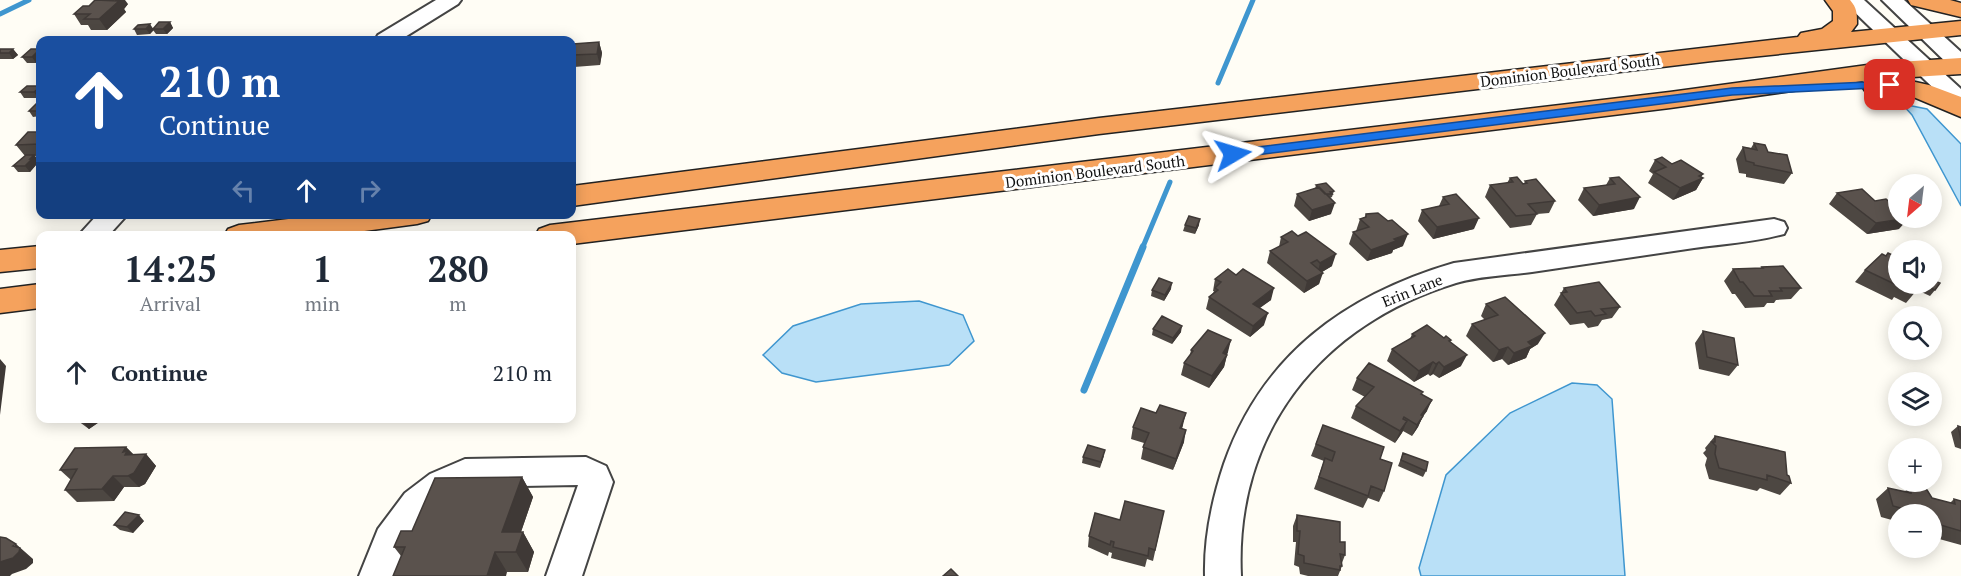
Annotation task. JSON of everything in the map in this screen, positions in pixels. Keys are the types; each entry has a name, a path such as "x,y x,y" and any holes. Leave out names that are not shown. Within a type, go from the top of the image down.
{"highway":[{"path":"1747,49 1829,34 1845,24 1845,10 1837,0"},
{"path":"1920,0 1961,10"},
{"name":"Dominion Boulevard South","path":"576,195 1099,126 1747,49 1929,33 1961,28"},
{"name":"Dominion Boulevard South","path":"576,233 1121,168 1924,66 1961,65"},
{"path":"1732,91 1890,85 1920,90 1948,101 1961,110"},
{"path":"1099,126 1121,168"},
{"path":"279,231 377,219"},
{"path":"0,261 36,257"},
{"path":"0,301 36,296"}],"street":[{"path":"392,36 451,0"},
{"path":"1852,0 1961,102"},
{"path":"1892,0 1961,65"},
{"path":"96,231 110,219"},
{"name":"Erin Lane","path":"1223,576 1228,509 1242,456 1264,409 1292,370 1317,345 1364,310 1407,289 1454,273 1774,228"},
{"path":"377,576 390,540 417,503 442,484 465,472 586,471 594,476 596,482 564,576"}],"water":[{"path":"1902,104 1927,109 1961,144 1961,206 1912,115"},
{"path":"919,301 963,315 974,341 949,365 816,382 782,373 763,355 793,326 861,304"},
{"path":"1572,383 1597,385 1612,399 1625,576 1421,576 1419,568 1446,475 1510,413"}],"building":[{"path":"95,0 119,1 99,19 84,19 90,14 74,14 83,6 89,6"},
{"path":"159,22 170,22 163,29 153,29"},
{"path":"150,24 146,29 134,29 138,25"},
{"path":"599,42 597,54 576,55 576,44"},
{"path":"0,49 13,49 9,53 0,53"},
{"path":"31,49 36,49 32,57 22,57"},
{"path":"27,86 36,86 34,92 20,92"},
{"path":"36,104 36,111 29,111"},
{"path":"28,132 36,132 36,144 16,145"},
{"path":"1754,143 1765,145 1768,152 1787,155 1792,173 1754,165 1746,161 1743,147 1757,150"},
{"path":"26,155 34,155 25,166 13,166"},
{"path":"1662,157 1672,164 1681,160 1703,174 1699,176 1703,178 1680,188 1654,172 1666,167 1655,160"},
{"path":"1517,177 1523,184 1527,183 1525,181 1536,179 1555,201 1528,204 1537,214 1516,216 1490,185 1513,182 1510,178"},
{"path":"1619,177 1640,197 1599,205 1584,188 1615,184 1610,178"},
{"path":"1326,183 1334,191 1330,192 1332,194 1325,194 1316,185"},
{"path":"1319,187 1335,203 1312,210 1297,194"},
{"path":"1862,189 1875,201 1886,199 1888,201 1888,221 1876,223 1837,193"},
{"path":"1456,194 1479,218 1437,227 1422,210 1449,204 1443,197"},
{"path":"1378,213 1388,221 1392,220 1408,234 1371,250 1353,232 1369,227 1360,219 1366,217 1366,214"},
{"path":"1189,216 1200,219 1196,228 1185,225"},
{"path":"1292,231 1298,236 1306,232 1336,254 1320,263 1317,260 1311,263 1323,273 1307,281 1270,251 1288,242 1281,237"},
{"path":"1888,253 1888,281 1865,270 1882,254 1886,256"},
{"path":"1783,266 1801,288 1780,288 1782,291 1769,291 1772,296 1754,296 1743,282 1740,282 1733,269 1763,268"},
{"path":"1228,269 1236,275 1243,269 1274,288 1253,304 1268,313 1253,326 1209,297 1218,290 1215,288 1221,282 1215,279"},
{"path":"1159,278 1172,283 1165,295 1152,290"},
{"path":"1599,282 1620,307 1601,309 1606,314 1595,316 1591,311 1577,313 1561,293 1567,292 1564,288"},
{"path":"1505,297 1545,333 1528,342 1532,346 1514,353 1508,347 1499,350 1472,324 1498,315 1486,304"},
{"path":"1162,316 1182,326 1173,338 1153,329"},
{"path":"1427,325 1444,338 1446,336 1467,355 1444,367 1439,362 1436,364 1433,362 1419,371 1392,349 1415,336 1412,334"},
{"path":"1208,330 1231,340 1223,353 1227,355 1212,376 1184,363 1193,351 1191,350"},
{"path":"1703,331 1734,338 1738,365 1707,357"},
{"path":"1369,363 1423,392 1421,394 1432,400 1417,425 1404,417 1403,419 1407,421 1400,431 1356,406 1374,387 1357,378"},
{"path":"1160,405 1186,413 1180,428 1186,430 1176,459 1143,447 1149,433 1133,427 1141,408 1156,413"},
{"path":"1323,425 1384,447 1380,459 1392,463 1384,491 1371,486 1368,496 1319,477 1325,458 1332,461 1335,452 1316,444"},
{"path":"1715,436 1785,452 1787,475 1791,483 1767,475 1767,480 1719,468 1715,454 1716,446 1712,442 1715,442"},
{"path":"1088,445 1105,450 1101,462 1083,457"},
{"path":"126,447 123,452 127,451 125,455 146,454 134,473 128,476 113,476 102,489 65,490 77,469 60,470 75,448"},
{"path":"1403,453 1428,462 1426,471 1401,460"},
{"path":"522,477 502,532 523,532 516,552 495,552 487,576 393,576 405,547 394,547 401,531 412,531 435,478"},
{"path":"1889,492 1928,492 1932,498 1955,504 1954,499 1961,501 1961,531 1942,525 1942,504 1892,504"},
{"path":"1125,501 1164,511 1155,550 1149,548 1148,556 1113,547 1114,542 1111,541 1110,545 1089,536 1095,513 1120,520"},
{"path":"125,512 139,515 127,527 114,525"},
{"path":"1297,515 1340,522 1340,542 1345,542 1345,555 1340,554 1342,566 1340,570 1304,563 1304,556 1298,554 1300,531 1297,531"},
{"path":"0,537 6,538 16,544 13,546 20,548 13,558 0,562"},
{"path":"951,569 958,576 943,576"}],"waterway":[{"path":"0,14 29,0"},
{"path":"1218,83 1253,0"},
{"path":"1142,249 1170,182"},
{"path":"1084,390 1143,247"}],"route":[{"path":"1233,154 1732,91 1890,85"}]}
